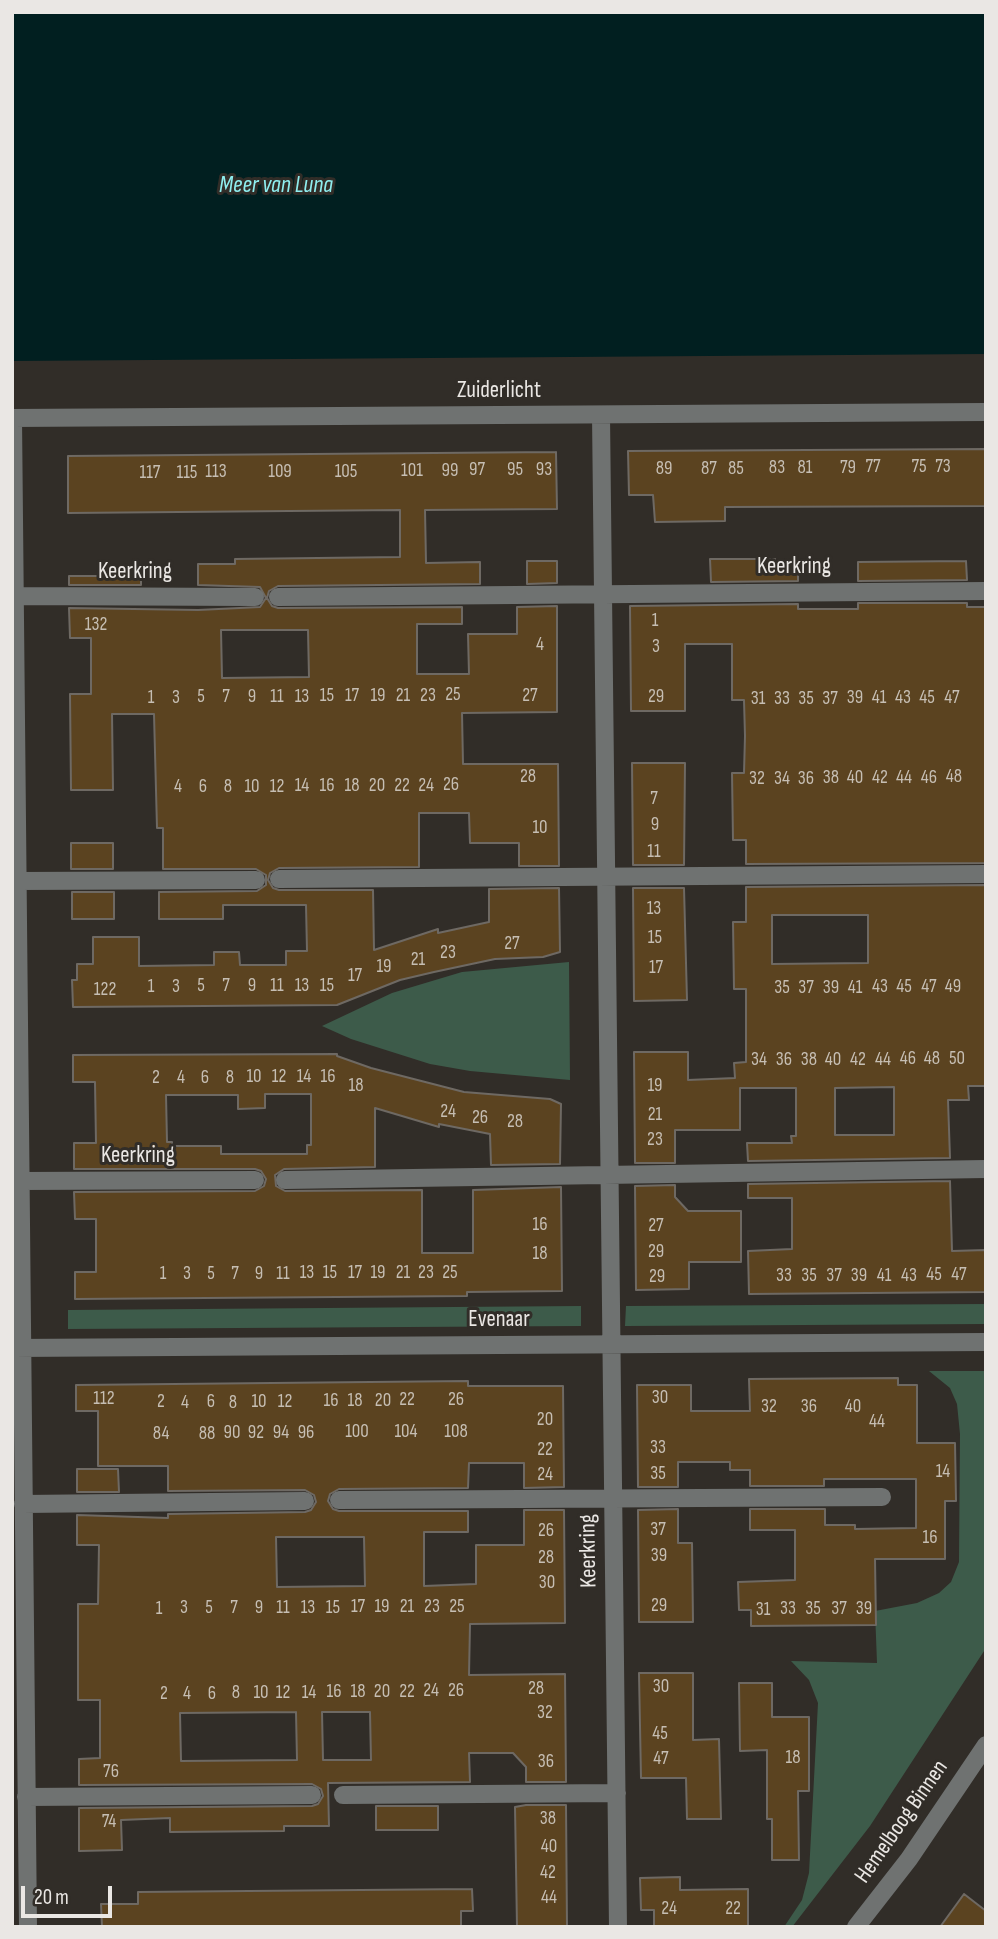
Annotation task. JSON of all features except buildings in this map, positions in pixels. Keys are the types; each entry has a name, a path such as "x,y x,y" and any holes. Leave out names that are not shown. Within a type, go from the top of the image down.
{"street":[{"name":"Zuiderlicht","path":"13,418 986,412"},
{"name":"Keerkring","path":"601,415 618,1927"},
{"path":"13,418 17,881 15,1025 20,1181 17,1348 23,1504 19,1654 26,1797 28,1927"},
{"name":"Keerkring","path":"278,597 603,592 986,591"},
{"name":"Keerkring","path":"15,596 255,597"},
{"path":"279,879 606,879 986,874"},
{"path":"17,881 256,880"},
{"path":"285,1180 986,1169"},
{"name":"Keerkring","path":"20,1181 255,1180"},
{"name":"Evenaar","path":"17,1348 986,1342"},
{"path":"339,1500 881,1497"},
{"path":"23,1504 305,1501"},
{"name":"Hemelboog Binnen","path":"856,1927 909,1859 986,1745"},
{"path":"343,1795 617,1793"},
{"path":"26,1797 312,1795"}],"green space":[{"path":"569,962 570,1080 470,1071 430,1064 351,1039 322,1026 392,993 462,972"},
{"path":"986,1304 986,1324 625,1326 626,1306"},
{"path":"581,1306 581,1326 68,1329 68,1310"},
{"path":"929,1371 986,1371 986,1648 870,1826 792,1927 784,1927 802,1900 809,1873 818,1703 809,1680 791,1661 877,1663 875,1611 917,1603 939,1593 951,1582 959,1562 960,1434 957,1404 950,1388"}],"water":[{"name":"Meer van Luna","path":"12,12 986,12 986,354 12,361"}]}
